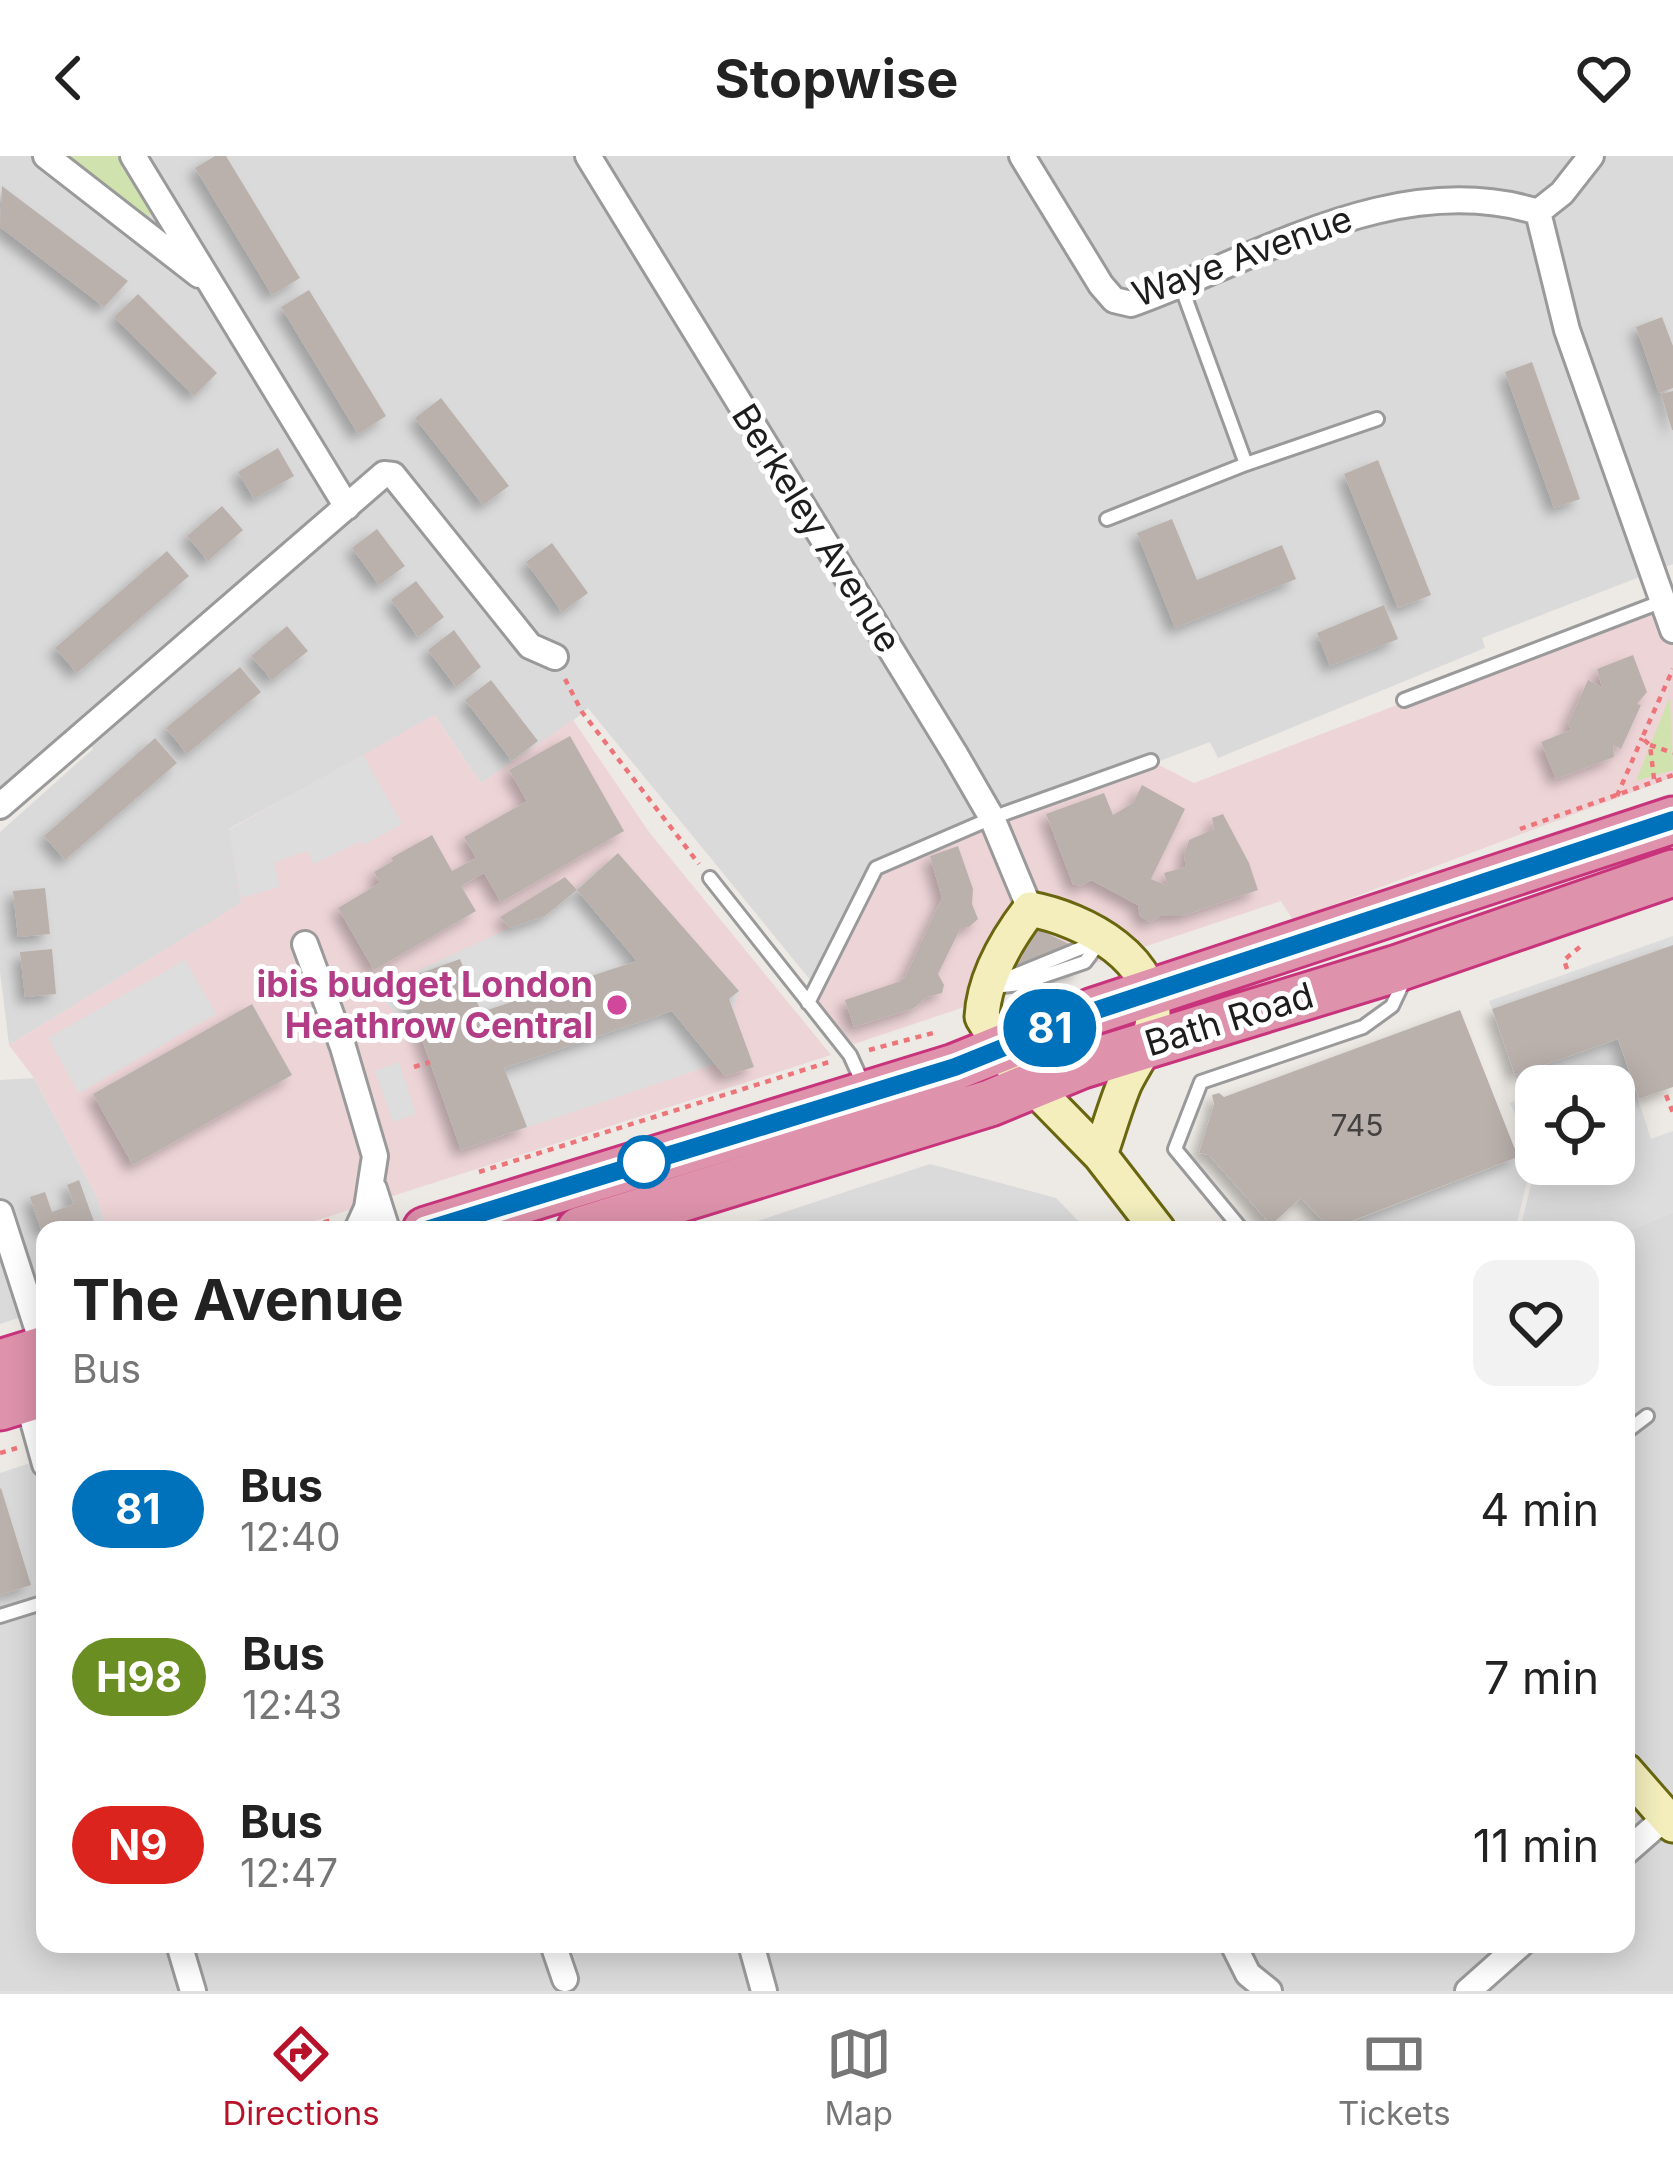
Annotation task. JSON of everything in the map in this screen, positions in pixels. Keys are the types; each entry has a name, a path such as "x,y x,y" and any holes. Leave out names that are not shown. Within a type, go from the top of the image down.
{"highway":[{"name":"Bath Road","path":"451,1221 866,1072 955,1067 1664,801"},
{"name":"Bath Road","path":"609,1221 990,1103 1148,1043 1395,969 1673,873"},
{"path":"18,1391 36,1362"}],"street":[{"path":"46,156 211,284"},
{"path":"133,156 347,507"},
{"name":"Berkeley Avenue","path":"589,156 992,818 1030,909"},
{"name":"Waye Avenue","path":"1022,156 1114,300 1131,304 1374,208 1505,202 1538,212"},
{"path":"1591,156 1562,193 1538,212 1567,330 1664,588 1673,630"},
{"path":"0,806 384,474 393,475 530,646 555,658"},
{"path":"1100,1156 1122,1090 1148,1043 1154,1009 1150,992 1128,956 1058,914 1030,909 1011,933 987,988 982,1017 1000,1047 1100,1156 1152,1221"},
{"path":"305,944 375,1156 362,1219"},
{"path":"373,1181 384,1221"},
{"path":"0,1213 36,1324"},
{"path":"18,1391 36,1440"},
{"path":"1635,1781 1670,1821 1635,1846"},
{"path":"182,1953 193,1991"},
{"path":"556,1953 566,1978"},
{"path":"753,1953 764,1991"},
{"path":"1238,1953 1248,1974 1269,1991"},
{"path":"1468,1991 1511,1953"}],"lane":[{"path":"1181,286 1246,464"},
{"path":"1107,519 1377,419"},
{"path":"1404,700 1664,588"},
{"path":"808,1004 877,868 992,818 1151,761"},
{"path":"710,878 866,1072"},
{"path":"987,988 1014,972 1106,941"},
{"path":"1235,1221 1175,1149 1201,1082 1379,1018 1392,1006 1401,987 1395,969"},
{"path":"1635,1425 1647,1416"},
{"path":"0,1616 36,1605"}],"path":[{"path":"555,658 581,712 710,878"},
{"path":"1617,796 1673,669"},
{"path":"1642,738 1673,753"},
{"path":"1650,745 1664,801"},
{"path":"1664,801 1673,775"},
{"path":"866,1072 942,1030"},
{"path":"465,1177 836,1060"},
{"path":"414,1067 430,1062"},
{"path":"1666,1096 1673,1113"}],"shaded area":[{"path":"0,156 1673,156 1673,564 1482,638 1485,648 1218,758 1210,742 877,868 816,987 588,708 556,735 481,783 435,716 229,829 242,903 9,1045 0,972 0,832 93,749 79,722 0,790"},
{"path":"1673,599 1673,777 1293,920 1281,901 854,1044 808,1003 877,868 1151,761 1194,783"},
{"path":"434,715 481,783 573,720 649,832 831,1055 315,1221 104,1221 97,1197 34,1078 9,1045 241,903 229,830"},
{"path":"363,755 402,824 314,864 307,851 275,862 279,887 241,898 229,830"},
{"path":"618,853 739,991 715,1064 461,1150 416,1023 407,1029 377,990 545,916"},
{"path":"1673,936 1673,945 1492,1009 1489,1001"},
{"path":"185,960 216,1014 79,1093 48,1038"},
{"path":"1618,1039 1627,1065 1544,1065"},
{"path":"399,1062 416,1114 393,1122 375,1071"},
{"path":"34,1078 97,1197 104,1221 36,1221 36,1312 0,1324 0,1080"},
{"path":"1635,1091 1651,1139 1673,1131 1673,1212 1635,1228 1635,1221 1522,1221 1531,1185 1635,1185"},
{"path":"1515,1158 1515,1185 1526,1185 1517,1221 1355,1221"},
{"path":"930,1164 1056,1198 1078,1221 757,1221"},
{"path":"1673,1212 1673,1991 0,1991 0,1473 36,1461 36,1953 1635,1953 1635,1228"}],"green space":[{"path":"63,156 123,156 154,207 153,213 143,218"},
{"path":"1670,696 1673,770 1636,781"}],"building":[{"path":"215,156 226,156 300,278 272,295 195,168"},
{"path":"2,186 128,281 104,307 0,227"},
{"path":"309,290 386,416 358,434 281,307"},
{"path":"138,294 217,373 194,396 114,317"},
{"path":"1662,317 1673,346 1673,388 1659,393 1636,327"},
{"path":"1532,362 1580,499 1554,508 1505,372"},
{"path":"1673,391 1673,430 1672,430 1661,394"},
{"path":"441,398 509,486 483,505 415,418"},
{"path":"278,448 294,476 254,499 238,472"},
{"path":"1378,460 1431,595 1398,608 1344,474"},
{"path":"222,506 243,530 208,561 187,536"},
{"path":"1172,519 1197,580 1282,545 1296,579 1175,628 1137,533"},
{"path":"377,529 405,566 379,585 352,548"},
{"path":"552,543 588,593 562,612 526,562"},
{"path":"167,551 189,576 77,673 55,648"},
{"path":"416,581 444,617 418,637 391,600"},
{"path":"1384,605 1398,639 1330,666 1317,633"},
{"path":"287,626 308,651 272,680 251,656"},
{"path":"454,630 481,667 456,687 428,650"},
{"path":"1633,655 1647,692 1637,704 1641,705 1621,749 1613,745 1614,757 1556,779 1541,742 1571,730 1568,724 1588,680 1602,687 1597,669"},
{"path":"240,667 261,692 187,754 166,728"},
{"path":"491,680 538,741 512,761 465,700"},
{"path":"570,736 624,831 501,902 484,873 461,886 476,911 374,970 338,908 380,883 374,872 391,858 432,835 452,871 476,858 464,837 527,801 509,770"},
{"path":"155,738 177,763 65,860 44,836"},
{"path":"1142,785 1185,809 1151,879 1168,886 1164,873 1186,867 1189,840 1214,829 1212,818 1223,814 1258,890 1150,922 1140,916 1138,905 1091,880 1081,886 1073,884 1046,814 1104,793 1113,815 1133,803"},
{"path":"958,846 978,919 961,927 938,974 944,985 942,993 914,1008 854,1027 845,1000 901,981 906,975 942,898 930,856"},
{"name":"ibis budget London Heathrow Central","path":"618,853 739,991 729,999 754,1067 725,1076 672,1011 504,1068 527,1127 461,1150 401,980 460,959 481,1012 637,961 577,890"},
{"path":"565,877 577,890 545,916 510,928 500,917"},
{"path":"45,888 50,934 18,937 13,891"},
{"path":"1036,928 1073,946 1081,970 1026,989 1018,965"},
{"path":"1673,945 1673,1087 1639,1099 1635,1065 1627,1065 1618,1039 1544,1065 1515,1065 1515,1075 1492,1009"},
{"path":"52,949 56,994 25,997 20,952"},
{"path":"252,1004 292,1075 133,1165 93,1094"},
{"path":"1460,1010 1515,1158 1352,1221 1323,1221 1301,1198 1275,1221 1267,1221 1209,1155 1199,1153 1214,1104 1212,1095 1224,1097"},
{"path":"79,1180 94,1221 38,1221 30,1197 45,1192 52,1212 74,1204 67,1185"},
{"path":"0,1489 31,1585 0,1595"}],"bus line":[{"name":"81","path":"455,1221 955,1067 1094,1011 1673,820"}],"place":[{"name":"ibis budget London Heathrow Central","path":"617,1005"}]}
